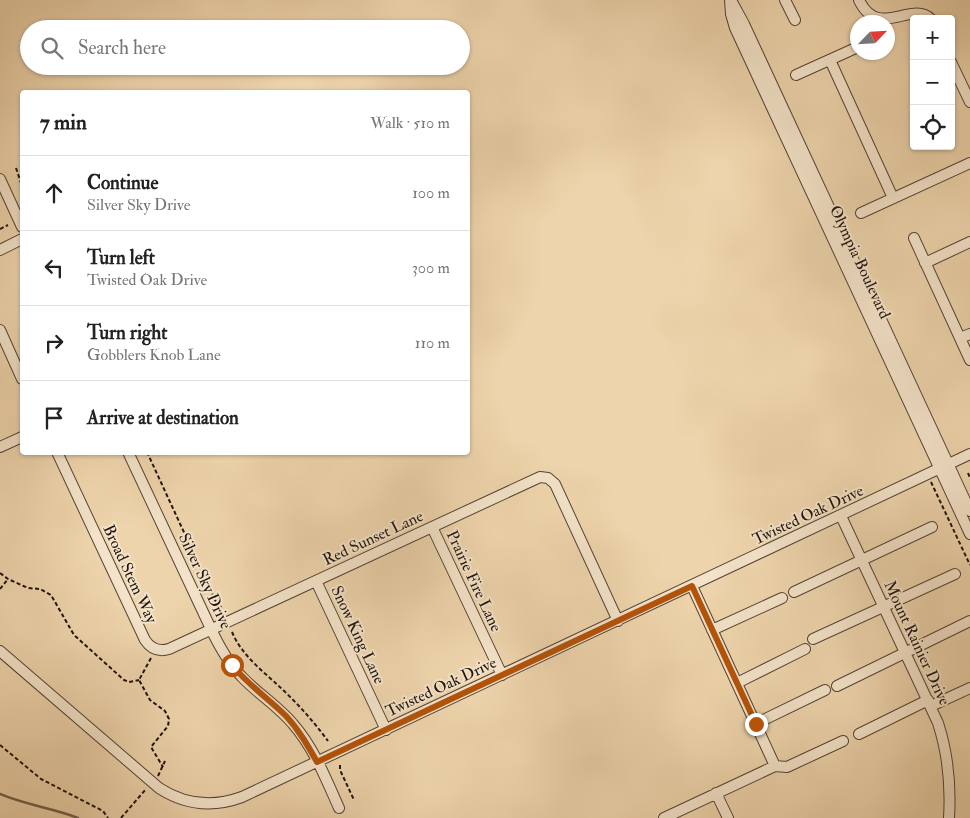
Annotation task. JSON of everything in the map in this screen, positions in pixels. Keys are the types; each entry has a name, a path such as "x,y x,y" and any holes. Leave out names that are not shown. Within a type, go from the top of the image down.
{"street":[{"name":"Olympia Boulevard","path":"730,0 744,24 944,467 970,534"},
{"path":"859,0 870,15"},
{"path":"787,1 795,20"},
{"path":"918,3 926,9 929,15"},
{"path":"880,15 899,6"},
{"path":"796,75 850,51"},
{"path":"830,60 894,198"},
{"path":"955,70 970,102"},
{"path":"860,213 970,163"},
{"path":"0,179 20,223"},
{"path":"914,238 970,360"},
{"path":"0,250 20,240"},
{"path":"925,263 970,242"},
{"path":"0,330 20,375"},
{"path":"960,338 970,334"},
{"path":"0,447 20,437"},
{"name":"Twisted Oak Drive","path":"0,651 159,788 178,798 198,804 225,803 242,797 386,730 841,516 927,480 944,467 970,454"},
{"name":"Broad Stem Way","path":"58,455 145,640 155,650"},
{"name":"Silver Sky Drive","path":"129,455 211,629 232,665 251,686 286,717 303,737 339,808"},
{"name":"Olympia Boulevard","path":"944,467 970,511"},
{"name":"Red Sunset Lane","path":"211,629 537,478 548,478 555,484 618,621"},
{"name":"Mount Rainier Drive","path":"841,516 930,703 942,735 950,788 949,818"},
{"name":"Prairie Fire Lane","path":"432,527 502,675"},
{"path":"794,592 932,528"},
{"path":"813,639 955,574"},
{"name":"Snow King Lane","path":"316,581 386,730"},
{"path":"692,586 775,766"},
{"path":"712,630 782,598"},
{"path":"837,686 970,621"},
{"path":"155,650 169,649 211,629"},
{"path":"736,682 805,649"},
{"path":"859,734 970,688"},
{"path":"756,724 825,690"},
{"path":"669,817 775,766 787,767 843,741"},
{"path":"716,794 728,818"}],"path":[{"path":"16,168 20,180"},
{"path":"0,229 8,225"},
{"path":"147,455 217,604 222,608"},
{"path":"968,473 970,478"},
{"path":"927,480 970,566"},
{"path":"0,573 8,579 28,588 40,589 51,595 74,635 79,640 124,680 129,682 139,680"},
{"path":"0,589 8,579"},
{"path":"232,632 248,658 284,690 312,720 328,741"},
{"path":"139,680 155,650"},
{"path":"139,680 150,700 165,711 170,719 168,726 151,747 163,767"},
{"path":"0,745 41,779 103,811 108,818"},
{"path":"158,776 165,761"},
{"path":"340,765 340,770 354,800"},
{"path":"121,818 148,787"}],"waterway":[{"path":"0,794 78,818"}],"route":[{"path":"232,665 256,691 294,725 317,762 692,586 756,724"}]}
